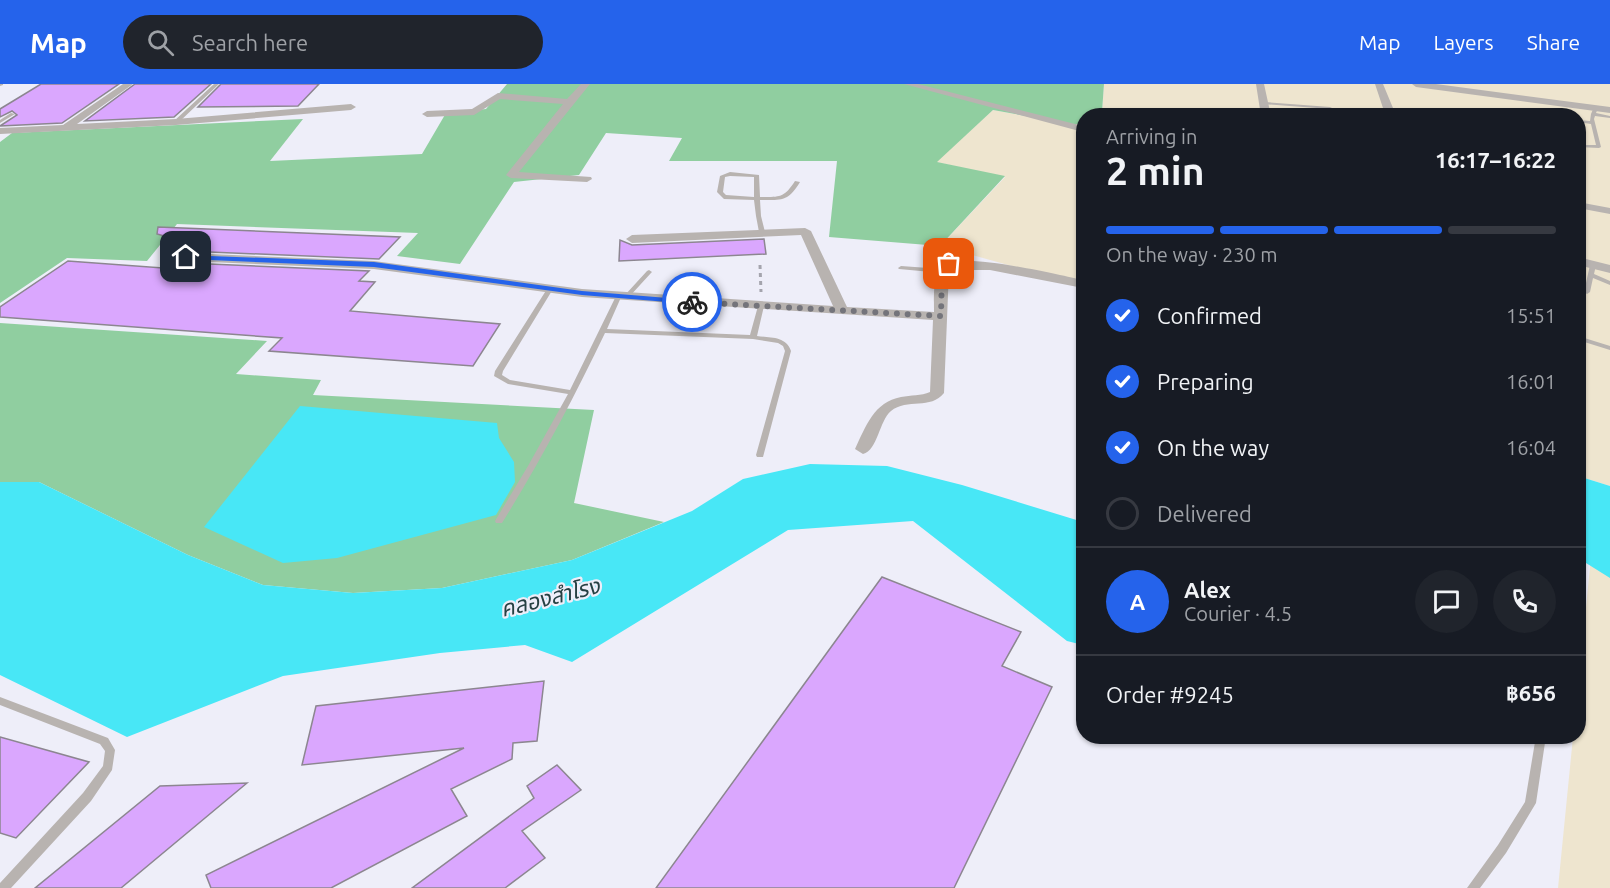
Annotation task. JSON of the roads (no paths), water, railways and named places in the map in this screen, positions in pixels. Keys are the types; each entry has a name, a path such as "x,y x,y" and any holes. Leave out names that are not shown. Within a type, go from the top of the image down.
{"street":[{"path":"65,128 129,84"},
{"path":"586,84 511,175 587,179"},
{"path":"908,84 1076,127"},
{"path":"1260,84 1265,108"},
{"path":"1380,84 1388,108"},
{"path":"1416,84 1576,108"},
{"path":"427,114 474,112 498,96 569,102"},
{"path":"0,131 176,122 351,107"},
{"path":"1586,110 1610,110"},
{"path":"1586,206 1610,211"},
{"path":"632,239 805,231 842,311"},
{"path":"186,257 374,265 550,289 623,296 941,316"},
{"path":"863,449 881,413 887,407 907,399 931,398 938,393 942,271 949,264 956,263 1076,283"},
{"path":"1586,267 1591,270 1610,269"}],"lane":[{"path":"176,122 217,84"},
{"path":"1264,103 1281,107 1330,108"},
{"path":"1586,146 1599,147 1593,123 1595,111 1610,117"},
{"path":"0,122 13,114"},
{"path":"1586,122 1593,123"},
{"path":"762,232 756,212 755,198 757,176 730,174 723,176 721,196 755,198 784,197 789,194 797,182"},
{"path":"901,268 942,271"},
{"path":"1587,292 1591,270 1610,284"},
{"path":"500,522 538,458 623,296 649,272"},
{"path":"550,289 499,370 498,376 508,382 572,392"},
{"path":"753,337 761,306"},
{"path":"604,331 753,337 780,341 786,345 788,351 760,454"},
{"path":"1586,340 1610,348"},
{"path":"0,701 104,741 110,750 108,767 87,797 3,888"},
{"path":"1473,888 1502,849 1530,803 1540,744"}],"water":[{"path":"300,406 497,423 499,438 514,462 515,482 496,515 337,558 283,563 204,527"},
{"name":"คลองสำโรง","path":"810,464 887,466 962,485 1076,520 1076,643 1067,641 913,521 788,530 572,662 525,645 440,653 283,676 127,737 0,675 0,482 39,482 188,555 263,585 353,593 442,588 572,560 692,511 743,479"},
{"path":"1586,478 1610,486 1610,578 1586,563"}]}
